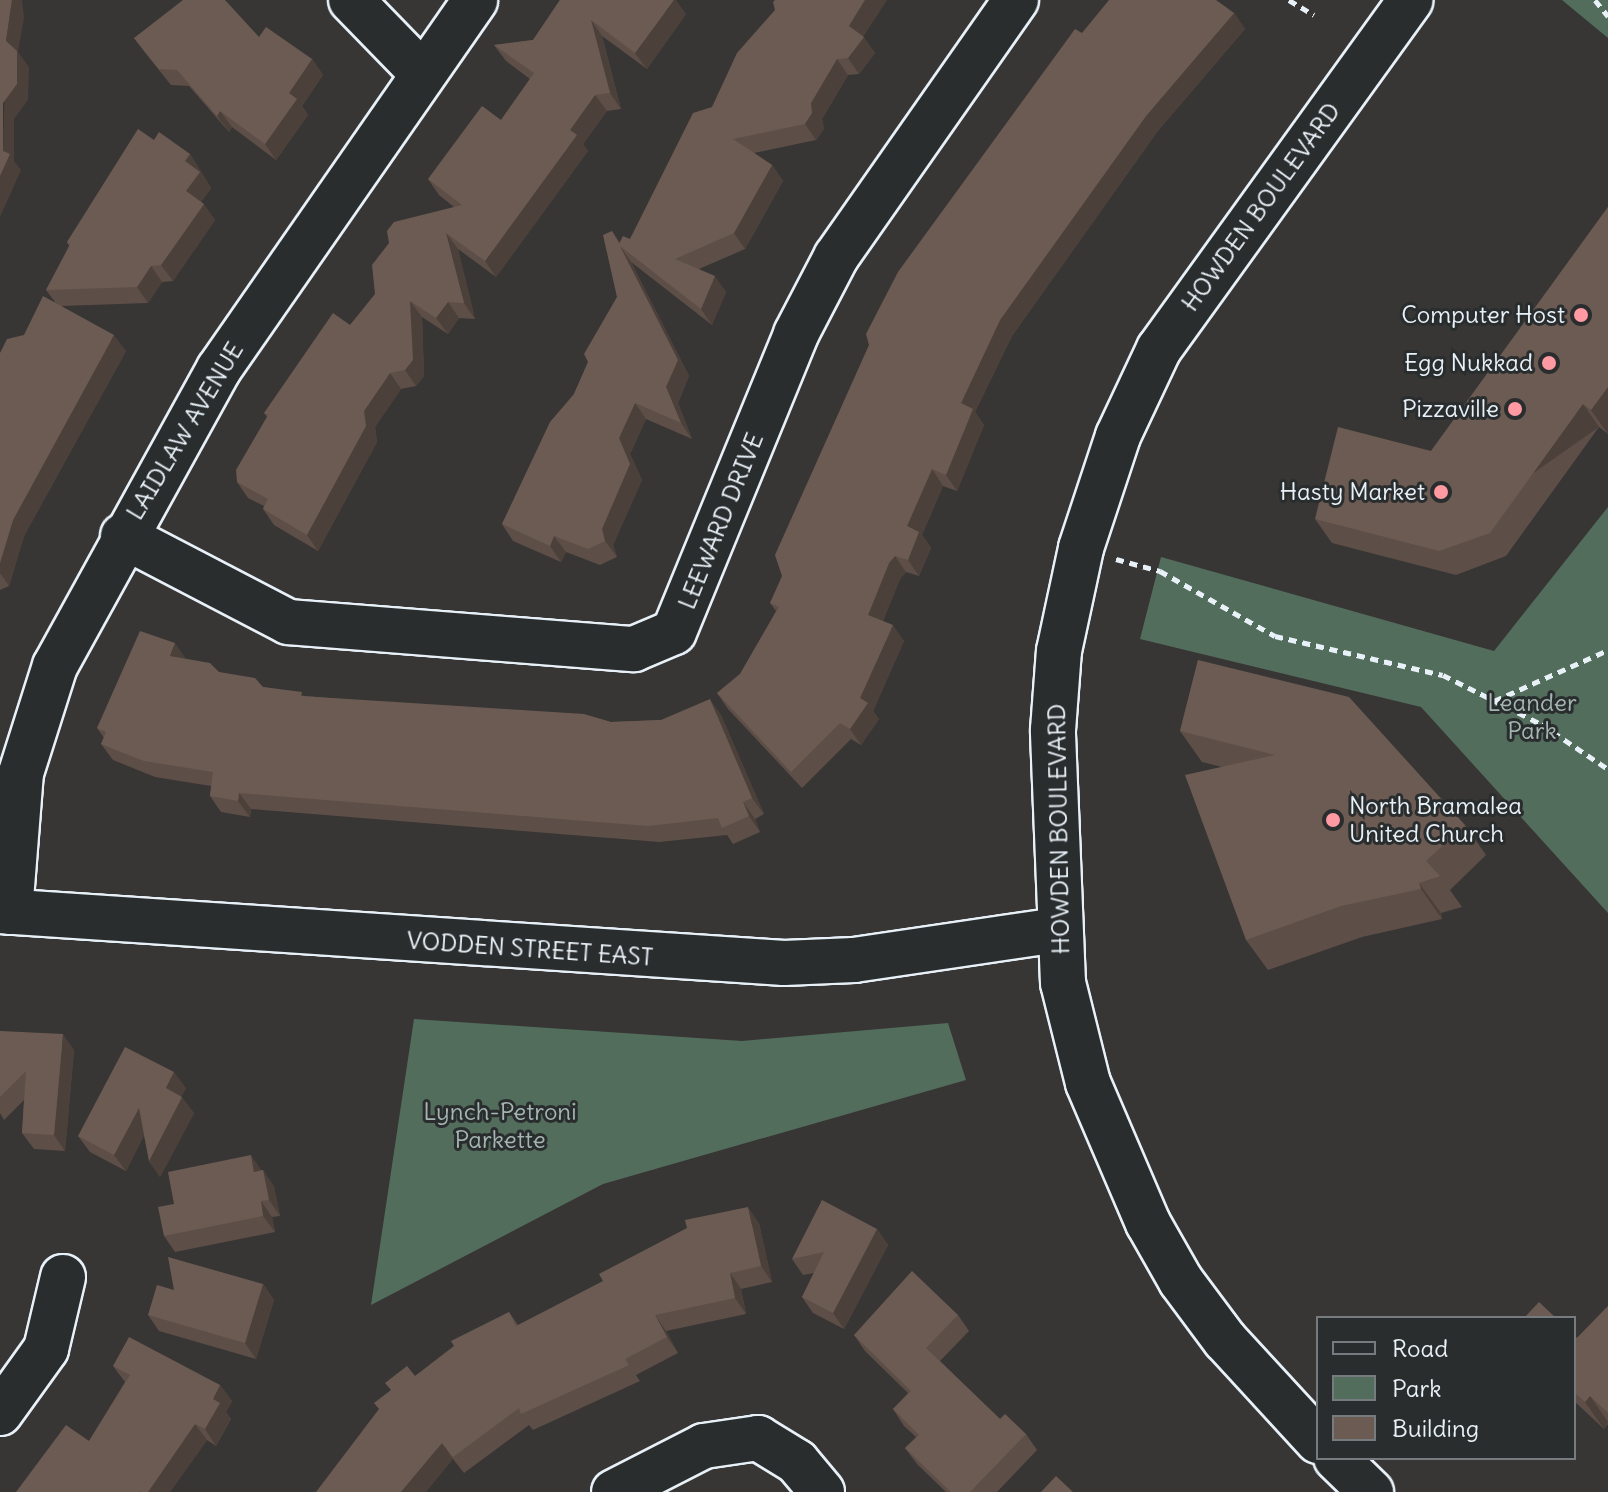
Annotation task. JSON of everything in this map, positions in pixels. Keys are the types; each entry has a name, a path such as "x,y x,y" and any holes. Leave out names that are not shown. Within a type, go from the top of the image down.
{"street":[{"path":"351,0 421,72"},
{"name":"LAIDLAW AVENUE","path":"5,912 21,773 55,666 123,536 219,369 421,72 475,0"},
{"name":"LEEWARD DRIVE","path":"123,536 288,622 634,649 674,632 796,334 836,257 1016,0"},
{"name":"HOWDEN BOULEVARD","path":"1316,1439 1225,1340 1181,1281 1148,1223 1088,1083 1069,1020 1058,930 1053,730 1059,651 1081,548 1118,436 1159,349 1411,0"},
{"name":"VODDEN STREET EAST","path":"5,912 784,963 880,957 1058,930"},
{"path":"0,1413 46,1349 63,1277"},
{"path":"614,1492 704,1446 758,1438 797,1462 822,1492"},
{"path":"1338,1460 1371,1492"}],"path":[{"path":"1289,0 1314,15"},
{"path":"1595,0 1608,16"},
{"path":"1081,548 1160,571 1275,636 1443,675 1494,701 1608,769"},
{"path":"1494,701 1608,650"}],"green space":[{"path":"1562,0 1608,0 1608,38"},
{"name":"Leander Park","path":"1608,507 1608,913 1421,707 1140,639 1161,557 1494,651"},
{"name":"Lynch-Petroni Parkette","path":"414,1019 742,1041 948,1023 966,1080 603,1184 371,1305"}],"building":[{"path":"0,0 12,0 6,41 17,51 17,84 3,103 3,151 10,154 0,176"},
{"path":"183,0 225,0 259,37 266,27 312,59 289,93 297,99 265,144 220,111 217,116 177,70 159,69 134,38"},
{"path":"560,0 674,0 635,53 591,20 610,93 595,95 570,130 577,135 485,261 446,233 464,303 448,302 436,318 410,301 413,360 405,370 390,373 364,411 366,426 307,535 263,509 268,499 237,482 236,470 268,415 264,413 333,313 350,325 375,294 372,265 389,243 387,231 394,222 462,205 428,179 482,106 501,120 534,73 494,45 533,40"},
{"path":"775,0 865,0 849,26 864,37 848,58 837,59 811,103 812,113 805,124 733,139 772,165 734,233 675,259 715,276 701,309 620,246 678,360 666,387 681,423 635,403 619,438 630,464 602,529 605,541 588,549 554,536 550,546 502,524 550,422 574,394 588,362 584,354 617,297 603,235 612,231 619,244 623,236 630,239 693,113 712,107 737,53 775,10"},
{"path":"1109,0 1216,0 1234,13 1146,116 1000,320 961,403 973,409 946,475 932,469 907,526 919,532 908,560 895,556 889,563 868,615 893,625 860,698 868,703 850,729 840,723 791,772 717,693 740,674 779,607 770,603 782,576 775,555 869,345 866,334 898,272 1075,29 1082,33"},
{"path":"138,129 154,140 159,132 190,154 185,161 200,172 186,191 204,204 161,265 151,266 137,287 46,290 70,245 67,242"},
{"path":"1608,207 1608,387 1591,410 1583,404 1490,533 1439,551 1315,519 1338,427 1431,451"},
{"path":"43,296 114,335 13,520 0,563 0,353 7,339 24,335"},
{"path":"140,631 175,643 170,656 210,663 219,672 255,678 263,687 302,692 301,696 584,714 611,722 661,720 710,699 752,798 743,802 749,816 722,828 718,818 648,826 239,793 238,801 210,796 213,772 144,761 101,744 106,732 97,728"},
{"name":"North Bramalea United Church","path":"1198,660 1349,697 1465,825 1426,861 1440,876 1419,883 1421,889 1341,906 1246,940 1185,775 1275,755 1180,731"},
{"path":"0,1031 63,1034 54,1135 22,1133 26,1071 0,1097"},
{"path":"125,1047 174,1072 166,1088 182,1097 149,1161 139,1108 114,1155 78,1136"},
{"path":"251,1155 254,1172 263,1170 269,1200 261,1201 263,1216 164,1236 158,1207 174,1204 168,1172"},
{"path":"822,1200 877,1229 833,1313 802,1297 824,1252 792,1259"},
{"path":"748,1207 761,1266 730,1273 735,1298 655,1315 667,1337 625,1359 629,1365 521,1414 519,1408 453,1457 442,1443 401,1492 316,1492 379,1409 374,1403 391,1390 385,1383 407,1366 415,1376 454,1346 451,1341 509,1312 516,1326 603,1281 599,1274 687,1228 685,1220"},
{"path":"168,1257 263,1284 245,1343 148,1315 157,1285 174,1290"},
{"path":"912,1271 958,1315 926,1348 1000,1419 1005,1414 1026,1434 970,1492 951,1492 905,1448 919,1435 893,1409 911,1391 854,1335"},
{"path":"1539,1302 1554,1316 1526,1316"},
{"path":"1608,1306 1608,1413 1590,1396 1585,1402 1576,1394 1577,1338"},
{"path":"129,1337 220,1385 213,1399 220,1403 205,1429 195,1424 148,1492 16,1492 66,1425 89,1441 130,1375 113,1366"},
{"path":"1056,1476 1073,1492 1041,1492"}],"place":[{"name":"Computer Host","path":"1581,315"},
{"name":"Egg Nukkad","path":"1549,363"},
{"name":"Pizzaville","path":"1515,409"},
{"name":"Hasty Market","path":"1441,492"},
{"name":"North Bramalea United Church","path":"1333,820"}]}
